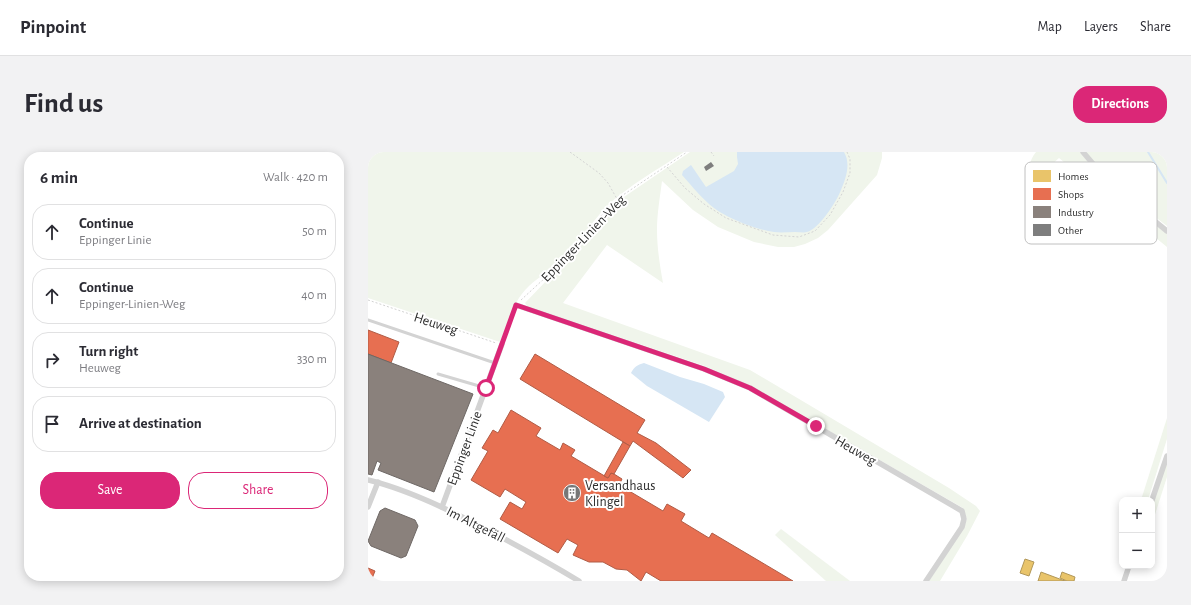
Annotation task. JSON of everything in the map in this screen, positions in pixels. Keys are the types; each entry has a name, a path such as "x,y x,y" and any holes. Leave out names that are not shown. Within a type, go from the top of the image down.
{"street":[{"path":"1083,152 1091,162"},
{"path":"1157,223 1167,231"},
{"name":"Heuweg","path":"516,305 704,369 750,388 962,511 964,519 962,527 926,581"},
{"name":"Eppinger Linie","path":"442,507 502,344"},
{"path":"1153,497 1167,456"},
{"name":"Im Altgefäll","path":"368,480 409,493 442,507 507,540 579,581"},
{"path":"368,507 378,482"},
{"path":"1124,581 1129,569"}],"lane":[{"path":"368,320 495,363"},
{"path":"438,374 486,388"}],"path":[{"path":"570,152 599,173 608,183 617,199"},
{"name":"Eppinger-Linien-Weg","path":"502,344 516,305 564,260 598,219 617,199 688,152"},
{"path":"711,152 714,156"},
{"path":"667,166 689,192 726,218 773,235 800,237 814,231 834,210 843,192 850,172 850,159 847,152"},
{"name":"Heuweg","path":"368,300 502,344"}],"shaded area":[{"path":"368,152 684,152 634,184 615,199 607,206 562,260 523,292 508,319 500,342 368,298"},
{"path":"690,152 882,152 882,158 877,175 828,230 818,238 794,247 778,247 754,242 718,227 693,210 662,181 657,230 658,250 663,283 607,245 563,303 750,370 949,488 976,506 980,511 940,581 929,581 964,527 967,519 963,508 751,386 705,366 527,306 525,303 569,257 618,201"},
{"path":"1036,152 1080,152 1088,162 1064,162 1059,158 1055,162 1031,162"},
{"path":"1086,152 1167,152 1167,226 1157,218 1157,162 1094,162"},
{"path":"1157,226 1167,234 1167,247 1157,239"},
{"path":"1167,418 1167,439 1149,497 1142,497"},
{"path":"1167,456 1167,477 1155,515 1155,497 1154,497"},
{"path":"781,529 850,581 826,581 775,535"}],"water":[{"path":"737,152 844,152 847,161 847,171 836,201 827,214 812,230 807,232 767,231 726,216 705,201 682,175 683,171 691,165 706,187 734,171 738,164"},
{"path":"644,363 680,377 704,384 723,392 725,397 709,422 647,386 631,373 636,366"}],"building: Homes":[{"path":"1025,559 1034,562 1029,576 1020,573"},
{"path":"1041,572 1065,581 1038,581"},
{"path":"1062,572 1075,577 1074,581 1067,581 1060,578"}],"building: Shops":[{"path":"368,330 399,342 391,363 368,354"},
{"path":"535,354 645,420 637,433 656,443 691,470 683,478 633,441 630,446 520,379"},
{"name":"Versandhaus Klingel","path":"511,410 541,428 536,436 560,450 563,443 575,450 571,456 608,478 611,473 622,479 619,485 663,511 667,504 685,514 681,521 709,538 712,533 793,581 661,581 646,572 641,581 627,570 616,569 603,562 589,562 573,555 578,545 567,539 558,553 500,519 510,502 522,509 526,502 505,489 500,497 471,480 488,451 482,448 493,430 498,433"},
{"path":"623,442 630,446 614,474 611,473 608,478 604,476"},
{"path":"368,568 375,571 371,581 368,581"}],"building: Industry":[{"path":"368,354 473,394 434,492 378,470 381,463 377,461 372,475 368,474"},
{"path":"385,508 415,520 418,526 406,556 401,558 371,546 368,541 380,511"}],"building: Other":[{"path":"711,162 714,166 706,171 704,167"}],"waterway":[{"path":"1148,152 1154,162"},
{"path":"1157,167 1167,183"}],"place":[{"name":"Versandhaus Klingel","path":"572,493"}],"route":[{"path":"486,388 516,305 704,369 750,388 816,426"}]}
